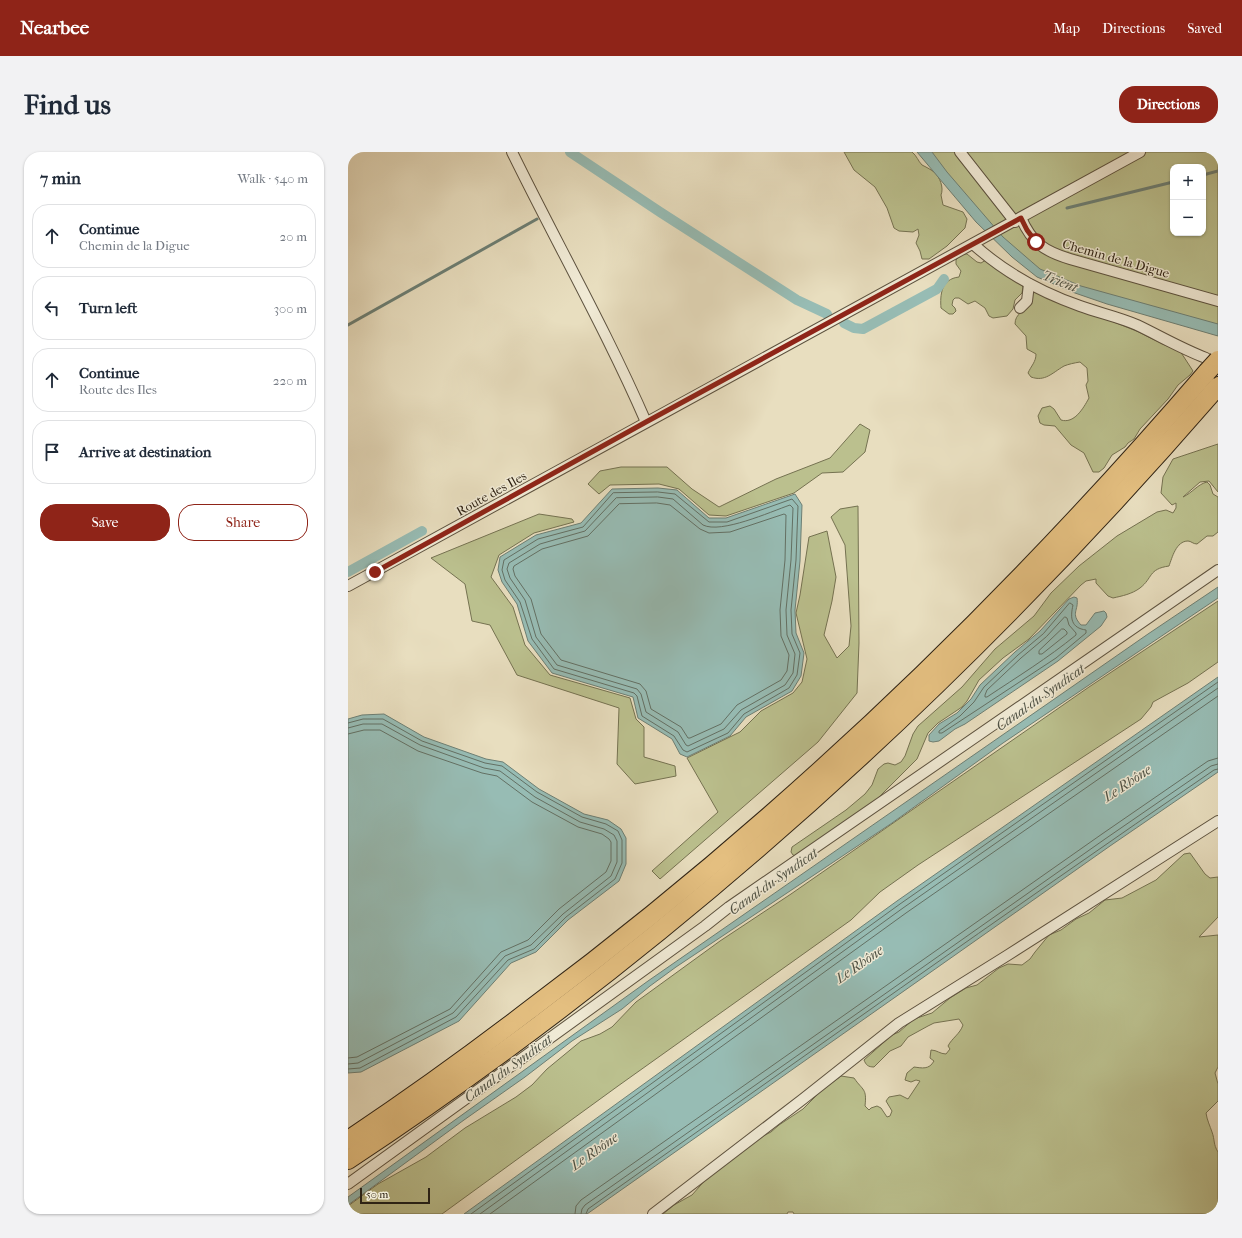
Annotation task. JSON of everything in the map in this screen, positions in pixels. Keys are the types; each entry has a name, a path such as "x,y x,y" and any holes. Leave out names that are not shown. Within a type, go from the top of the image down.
{"highway":[{"path":"348,1140 467,1057 590,964 701,875 814,777 911,687 1032,566 1212,369"},
{"path":"348,1160 462,1080 567,1003 664,927 805,807 926,696 1014,608 1106,512 1212,369"}],"street":[{"path":"512,152 629,384 646,422"},
{"name":"Chemin de la Digue","path":"960,152 1014,222 1027,230 1036,242 1048,251 1070,259 1218,301"},
{"name":"Route des Iles","path":"348,586 1140,152"},
{"path":"976,242 1003,269 1029,284 1064,300 1136,325 1185,350 1212,369"},
{"path":"1020,308 1027,301 1029,284"},
{"path":"348,1184 705,926 729,906 1218,570"},
{"path":"654,1214 803,1099 898,1023 1008,955 1218,821"}],"green space":[{"path":"844,152 912,152 922,165 934,172 938,177 942,186 941,195 943,205 963,212 967,219 965,228 947,246 929,259 922,259 916,243 919,235 918,229 913,232 899,231 894,228 887,208 875,187 854,170"},
{"path":"925,152 1218,152 1218,331 1093,294 1038,270 999,239"},
{"path":"962,254 967,254 977,262 981,263 986,260 999,265 1003,274 1023,287 1022,293 1015,300 1013,309 1007,316 993,318 989,316 985,308 975,301 968,304 959,298 955,298 953,300 952,305 956,311 953,314 949,314 941,308 941,298 945,284 953,278 959,277 961,271 956,264 956,260"},
{"path":"1033,290 1139,332 1162,344 1180,351 1193,371 1178,385 1168,399 1140,429 1134,439 1112,455 1104,468 1099,472 1093,472 1084,453 1071,445 1055,426 1040,423 1038,416 1042,408 1050,406 1054,409 1061,420 1066,421 1078,415 1089,398 1086,385 1088,381 1087,368 1080,362 1064,366 1044,378 1031,377 1028,373 1034,362 1036,354 1027,349 1026,336 1015,324 1015,320 1030,302"},
{"path":"860,424 870,430 865,452 843,472 822,473 794,493 726,516 709,515 679,489 659,484 610,485 599,494 588,484 600,471 621,467 667,467 692,489 719,507 776,479 830,458"},
{"path":"1218,444 1218,492 1209,481 1200,482 1183,497 1204,483 1207,482 1210,485 1213,494 1218,497 1218,532 1213,536 1207,536 1197,544 1188,541 1180,544 1175,550 1169,566 1157,569 1140,588 1123,596 1113,598 1108,596 1096,583 1096,579 1086,581 1029,639 1003,658 979,680 962,707 938,723 928,733 917,759 875,801 796,856 793,855 791,852 792,847 846,810 865,794 872,785 878,769 884,764 888,763 895,765 901,762 918,726 962,687 995,649 1034,616 1051,593 1079,566 1117,536 1157,512 1166,510 1173,513 1176,508 1176,503 1172,505 1161,493 1163,477 1173,459"},
{"path":"858,506 859,643 857,693 818,742 660,879 652,871 718,812 687,758 740,732 761,711 793,693 802,682 807,659 796,613 809,537 827,531 836,577 824,635 837,658 849,646 851,626 845,545 831,517 840,509"},
{"path":"539,514 572,519 574,522 534,533 499,555 491,577 513,607 525,645 550,675 630,698 636,719 644,727 644,757 675,766 676,776 635,784 617,764 619,708 517,675 490,625 472,621 465,584 431,558"},
{"path":"1218,601 1218,662 1188,683 1153,702 1151,707 1141,719 918,865 880,892 851,920 618,1086 442,1214 348,1214 348,1206 378,1184 426,1157 465,1128 516,1097 532,1085 547,1069 581,1041 600,1034 612,1027 636,1002 720,941 791,894 1089,687"},
{"path":"1190,853 1205,874 1210,878 1218,877 1218,917 1199,937 1218,935 1218,1067 1215,1073 1218,1084 1218,1101 1206,1113 1215,1147 1218,1152 1218,1214 794,1214 793,1212 788,1212 787,1214 663,1214 674,1205 692,1195 723,1160 751,1142 771,1132 803,1109 821,1091 841,1076 854,1078 864,1090 865,1106 869,1110 877,1106 881,1108 887,1117 890,1116 892,1111 886,1101 889,1097 900,1095 908,1099 920,1081 916,1080 911,1082 905,1080 907,1073 914,1067 925,1068 930,1066 934,1061 930,1058 931,1050 946,1054 950,1049 948,1046 963,1025 959,1019 934,1023 908,1037 901,1046 890,1051 874,1067 870,1067 864,1060 892,1035 899,1032 914,1019 932,1013 950,998 966,988 977,985 999,968 1008,964 1022,965 1030,959 1049,935 1061,930 1076,919 1089,913 1105,900 1122,898 1156,880 1184,854"}],"water":[{"name":"Trient","path":"917,152 932,152 947,172 1003,237 1040,269 1081,286 1218,324 1218,336 1107,304 1075,293 1037,277 1012,257 976,222"},
{"path":"658,488 677,490 709,518 726,518 795,494 802,505 800,561 795,610 796,633 804,653 801,676 792,691 746,717 730,736 687,757 680,754 672,739 638,718 633,697 552,673 528,641 517,604 502,582 498,570 500,557 536,535 581,523 612,489"},
{"name":"Canal du Syndicat","path":"1218,587 1218,598 1003,743 892,823 676,967 622,1009 572,1041 525,1077 348,1205 348,1197 648,981"},
{"path":"1074,597 1077,598 1075,615 1081,625 1086,625 1095,613 1104,611 1107,617 1101,626 1058,661 965,724 955,729 939,741 929,741 929,735 939,724 957,713 971,699 980,685 1040,631 1069,599"},
{"name":"Le Rhône","path":"1218,677 1218,772 1110,846 587,1214 464,1214 897,901"},
{"path":"384,714 424,737 486,759 503,762 539,789 584,814 608,820 621,829 626,838 626,864 619,881 568,920 536,952 511,963 459,1021 361,1072 348,1073 348,719 362,715"}],"waterway":[{"path":"570,152 797,300 827,314"},
{"path":"1206,174 1218,171"},
{"path":"1067,208 1170,183"},
{"path":"348,325 537,219"},
{"path":"844,323 854,328 863,329 937,289 944,279"},
{"path":"348,572 422,531"}],"route":[{"path":"375,572 646,422 1021,218 1027,230 1036,242"}]}
